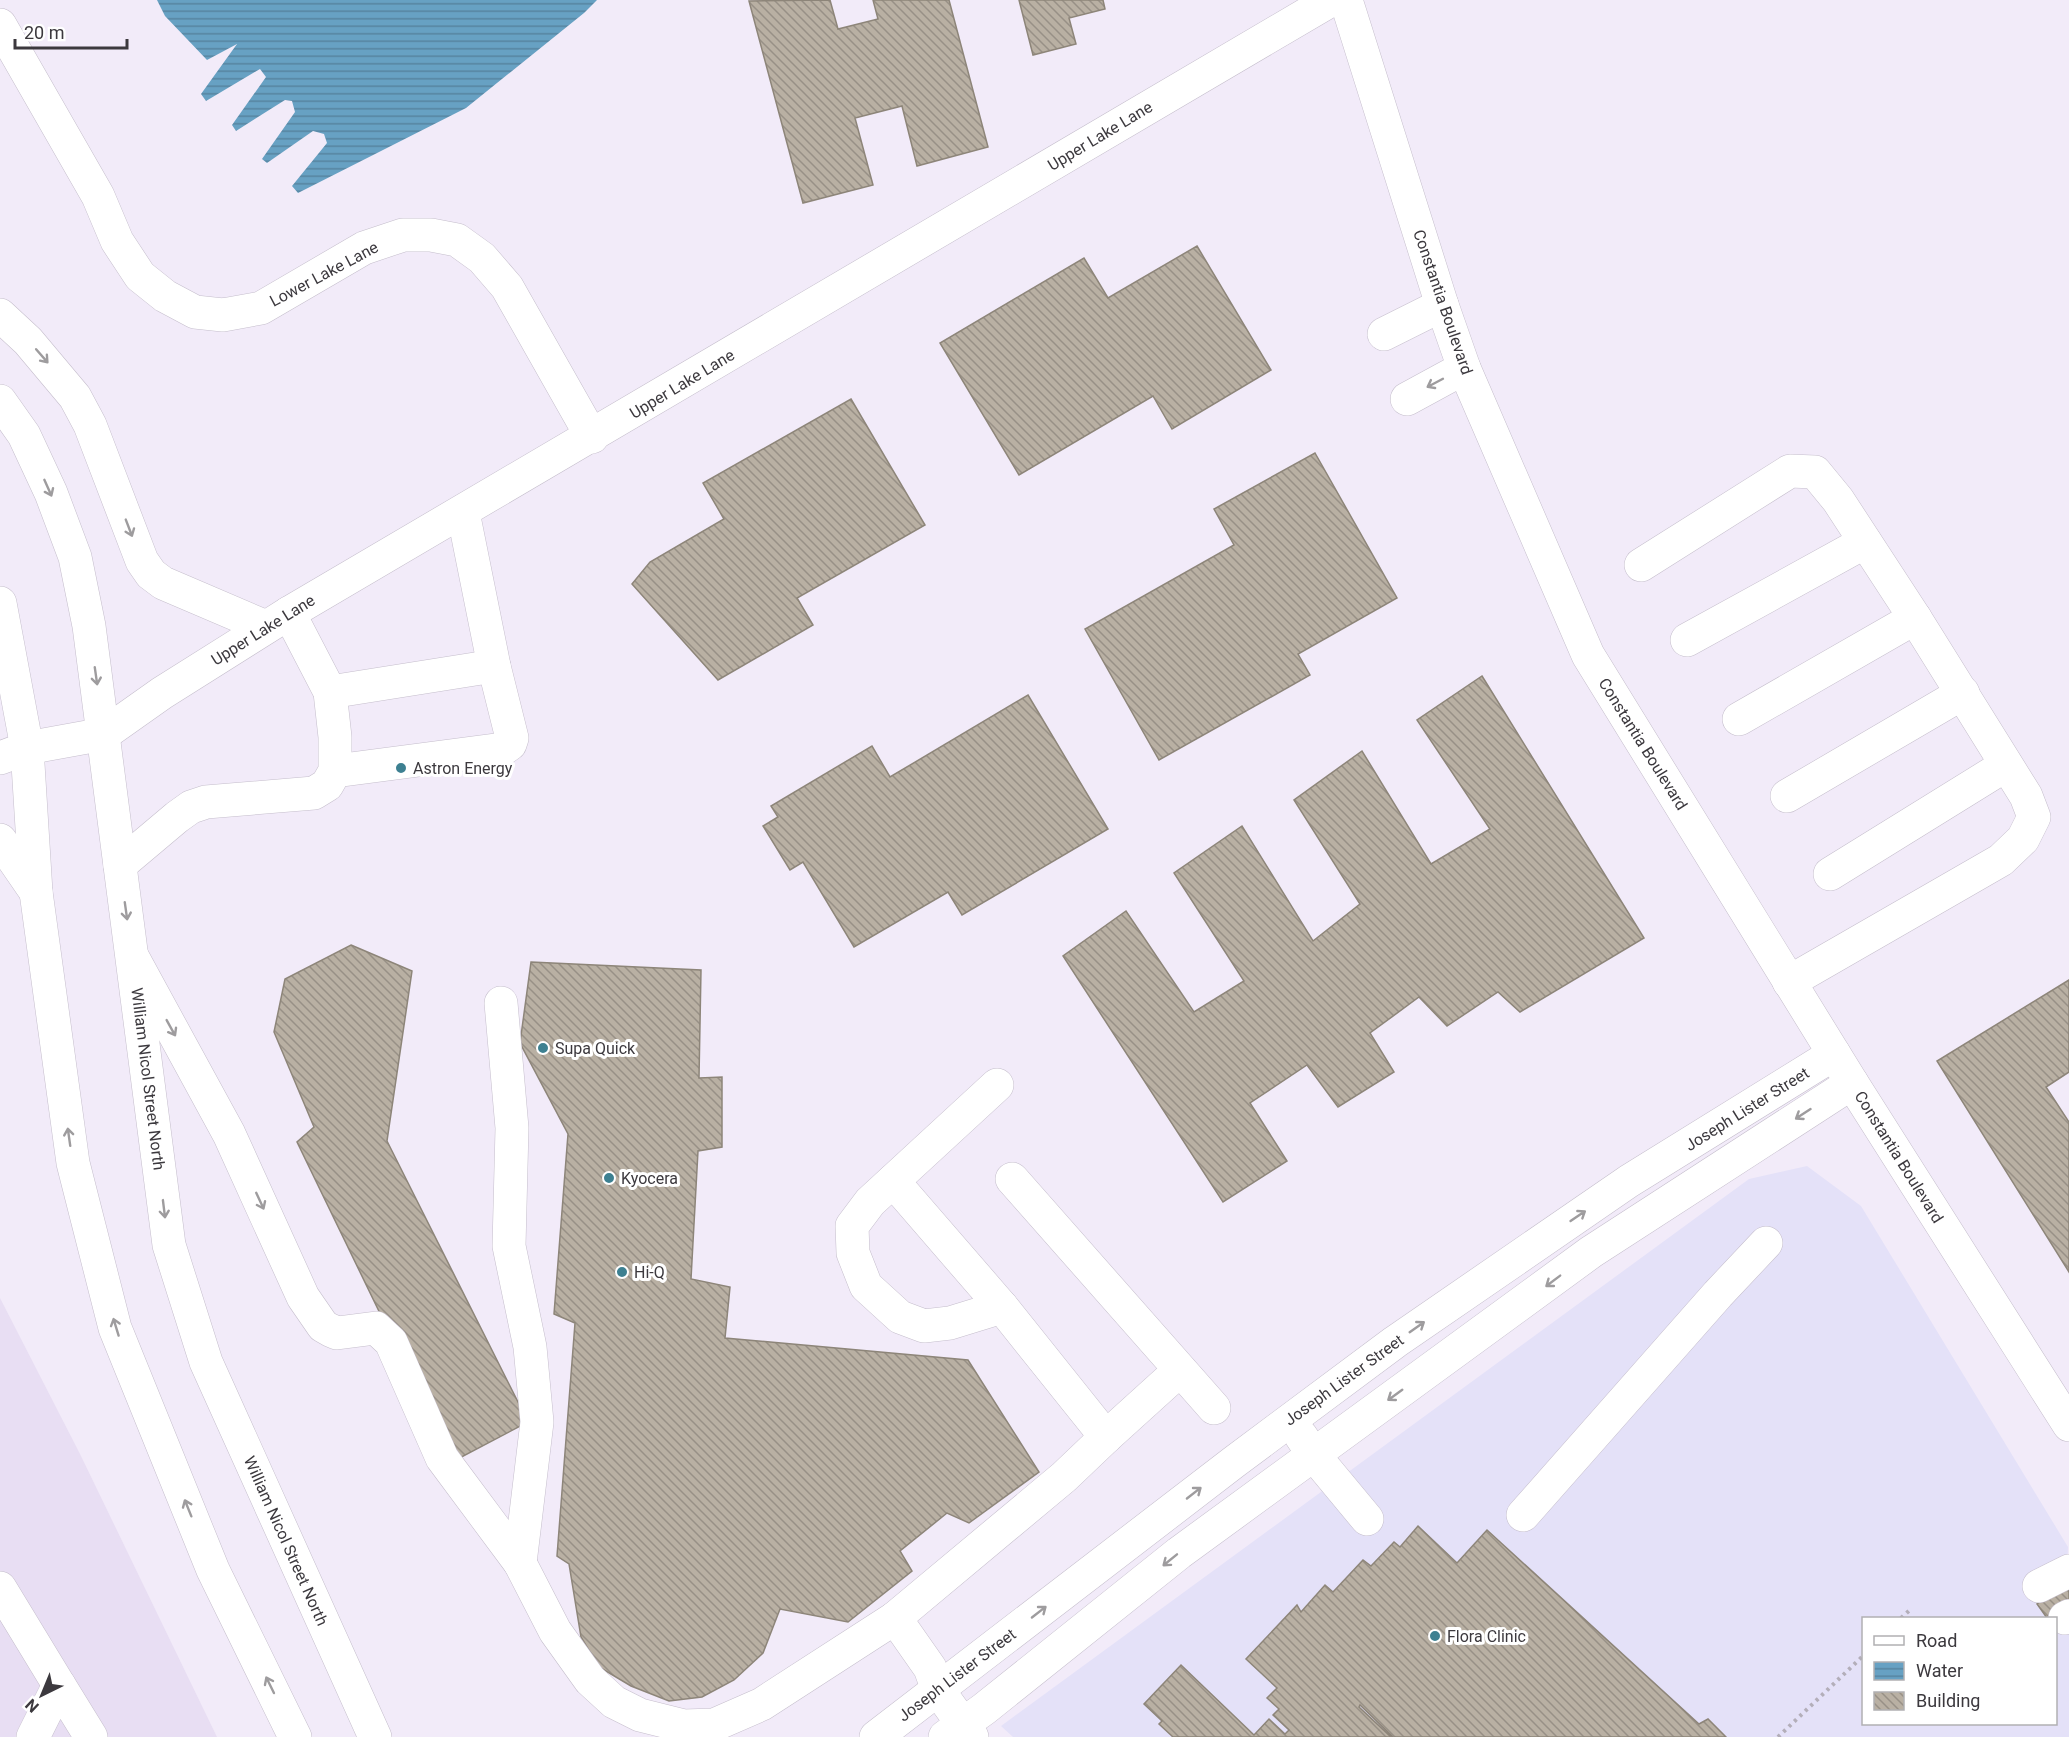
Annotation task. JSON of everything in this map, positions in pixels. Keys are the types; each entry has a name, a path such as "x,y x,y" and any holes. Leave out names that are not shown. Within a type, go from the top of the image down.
{"street":[{"name":"Upper Lake Lane","path":"13,753 104,734 162,693 278,620 1331,0"},
{"name":"Constantia Boulevard","path":"1346,0 1464,368 1588,656 1852,1083 2069,1425"},
{"name":"Lower Lake Lane","path":"0,25 98,196 117,241 140,276 165,296 195,312 223,315 261,308 364,248 403,235 431,235 457,240 482,258 507,287 591,437"},
{"path":"1384,334 1442,305"},
{"path":"0,315 28,341 75,397 90,425 142,561 152,574 163,584 178,591 278,620 330,692 335,737 335,771 327,785 314,794 206,802 191,807 120,865"},
{"path":"1407,399 1464,368"},
{"name":"William Nicol Street North","path":"0,401 24,435 51,493 75,557 89,626 172,1256 206,1362 375,1737"},
{"path":"1641,566 1790,471 1815,472 1838,500 1963,693 2026,796 2034,817 2023,839 2001,860 1789,982"},
{"path":"335,771 506,748 512,738 494,666 463,512"},
{"path":"1687,640 1865,542"},
{"path":"0,603 13,753 36,891 73,1163 115,1328 213,1570 295,1737"},
{"path":"1739,719 1915,618"},
{"path":"330,692 494,666"},
{"path":"1787,796 1963,693"},
{"path":"1830,874 2007,765"},
{"path":"0,840 36,891"},
{"path":"133,958 229,1134 293,1276 312,1310 324,1326 337,1333 376,1328 391,1342 442,1458 520,1563 555,1631 590,1680 614,1702 640,1715 684,1726 714,1725 762,1704 896,1618 1064,1477 1180,1370"},
{"path":"501,1003 512,1128 509,1246 530,1347 537,1422 520,1563"},
{"name":"Joseph Lister Street","path":"876,1737 1395,1342 1629,1181 1834,1054"},
{"name":"Joseph Lister Street","path":"960,1733 984,1709 1179,1553 1313,1454 1591,1252 1852,1083"},
{"path":"997,1085 892,1181 870,1203 852,1226 854,1253 866,1286 900,1317 924,1326 950,1323 1002,1306"},
{"path":"1012,1179 1214,1408"},
{"path":"892,1181 1002,1306 1107,1437"},
{"path":"1523,1515 1718,1294 1766,1243"},
{"path":"1291,1420 1313,1454 1367,1519"},
{"path":"2039,1586 2069,1570"},
{"path":"0,1588 91,1737"},
{"path":"896,1618 930,1668 938,1690 960,1733"},
{"path":"33,1737 59,1685"}],"path":[{"path":"1902,1617 1912,1608"},
{"path":"1778,1737 1862,1655"}],"shaded area":[{"path":"1807,1166 1861,1206 2068,1547 2069,1591 2065,1585 2037,1603 2046,1617 1862,1617 1862,1725 2057,1725 2057,1617 2069,1606 2069,1737 1013,1737 1001,1726 1749,1179"},
{"path":"0,1298 80,1454 217,1737 0,1737"}],"water":[{"path":"157,0 597,0 466,108 298,193 292,186 327,143 324,134 313,131 267,163 262,159 295,112 292,101 285,100 236,131 232,125 266,77 260,69 206,101 201,94 237,44 207,60 165,16"}],"building":[{"path":"830,0 838,29 878,19 873,0 949,0 988,147 917,166 902,106 855,118 873,185 803,203 749,1"},
{"path":"1019,0 1103,0 1105,9 1069,18 1076,44 1033,55"},
{"path":"1197,246 1271,370 1172,429 1153,396 1019,475 940,343 1084,258 1108,298"},
{"path":"851,399 925,525 797,598 813,625 718,680 632,584 650,562 724,519 703,483"},
{"path":"1315,453 1397,598 1298,654 1310,675 1159,760 1085,629 1234,545 1214,509"},
{"path":"1482,676 1644,938 1520,1012 1498,992 1447,1026 1419,997 1370,1033 1394,1072 1338,1107 1307,1065 1250,1103 1287,1161 1223,1202 1063,956 1126,911 1194,1012 1244,981 1174,873 1242,826 1313,941 1360,904 1294,800 1362,751 1431,864 1490,829 1417,720"},
{"path":"1028,695 1108,829 962,915 948,892 854,947 803,862 790,870 763,826 778,817 771,806 872,746 890,777"},
{"path":"351,945 412,971 387,1141 528,1422 452,1462 297,1142 314,1127 274,1032 285,979"},
{"path":"531,962 701,970 699,1078 722,1077 722,1147 698,1151 691,1279 730,1287 725,1338 968,1360 1039,1472 969,1523 947,1513 900,1551 912,1571 848,1622 780,1609 763,1653 734,1680 702,1697 669,1701 631,1686 599,1667 581,1637 569,1564 557,1556 575,1323 554,1314 568,1134 520,1043"},
{"path":"2069,980 2069,1072 2046,1087 2069,1122 2069,1272 1937,1061"},
{"name":"Flora Clinic","path":"1418,1526 1457,1563 1487,1530 1699,1724 1708,1719 1726,1737 1393,1737 1360,1705 1359,1707 1391,1737 1173,1737 1159,1724 1162,1721 1144,1704 1181,1665 1254,1735 1269,1719 1285,1734 1289,1730 1273,1715 1279,1709 1267,1698 1277,1688 1246,1659 1297,1605 1301,1612 1325,1585 1333,1592 1363,1560 1371,1566 1394,1542 1400,1547"},
{"path":"2065,1585 2069,1591 2069,1606 2052,1617 2046,1617 2037,1604"}],"place":[{"name":"Astron Energy","path":"401,768"},
{"name":"Supa Quick","path":"543,1048"},
{"name":"Kyocera","path":"609,1178"},
{"name":"Hi-Q","path":"622,1272"},
{"name":"Flora Clinic","path":"1435,1636"}]}
